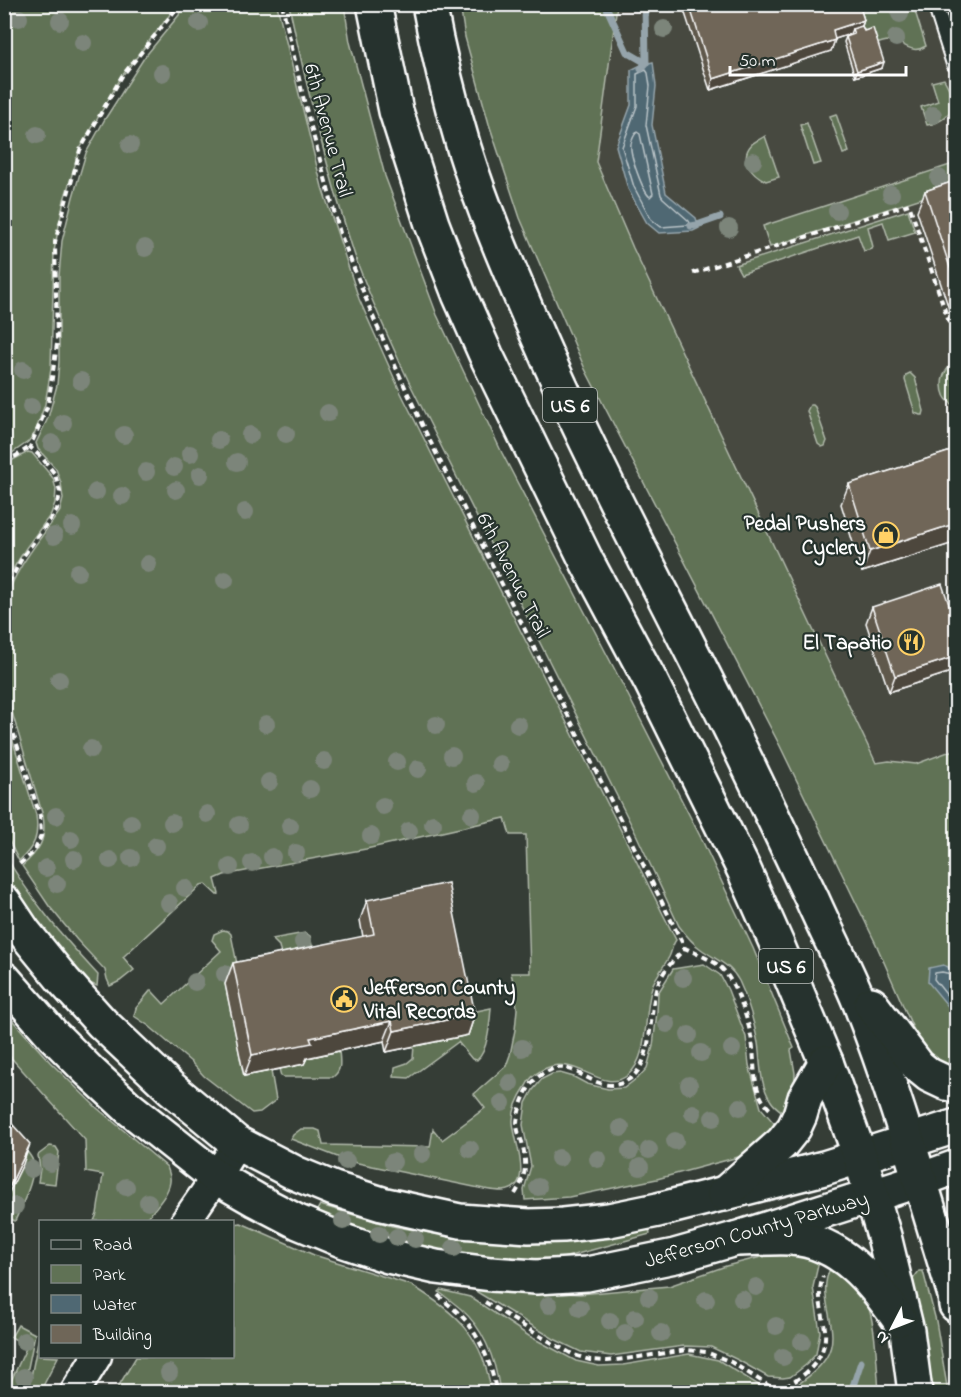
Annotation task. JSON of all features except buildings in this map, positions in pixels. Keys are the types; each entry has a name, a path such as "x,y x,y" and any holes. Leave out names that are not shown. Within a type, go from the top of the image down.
{"main road":[{"name":"US 6","path":"374,4 396,111 432,224 459,294 486,355 587,562 651,682 744,870 826,1062 860,1156 896,1280 907,1331 915,1392"},
{"name":"US 6","path":"429,4 464,146 517,287 547,358 588,444 759,787 858,998 883,1064 956,1293"},
{"name":"Jefferson County Parkway","path":"4,902 24,932 102,1023 171,1088 237,1143 295,1173 334,1189 382,1204 460,1221 528,1226 609,1220 824,1168 957,1126"},
{"path":"844,968 918,1066 929,1075 957,1086"},
{"name":"Jefferson County Parkway","path":"4,979 53,1035 89,1071 129,1108 216,1177 298,1222 344,1241 388,1256 436,1267 536,1277 587,1274 675,1256 735,1239 957,1167"},
{"path":"724,1194 782,1143 794,1128 805,1098 826,1062"},
{"path":"735,1239 793,1238 834,1250 852,1263 878,1289 907,1331"}],"street":[{"path":"185,1220 237,1143"},
{"path":"75,1392 96,1358"}],"lane":[{"path":"935,4 954,64"}],"path":[{"path":"4,460 30,447 48,405 57,345 55,242 80,150 122,76 173,13 176,4"},
{"name":"6th Avenue Trail","path":"282,4 305,105 340,233 376,324 426,433 685,948"},
{"path":"693,273 909,204 951,328 957,327"},
{"path":"4,592 22,558 57,510 60,492 55,474 30,447"},
{"path":"4,704 40,816 41,836 34,852 17,866"},
{"path":"515,1194 523,1182 526,1159 517,1124 528,1088 541,1074 557,1068 568,1069 599,1083 615,1085 637,1073 645,1056 652,1004 658,983 666,969 685,948 719,966 732,981 752,1036 755,1079 760,1095 763,1103 776,1113"},
{"path":"479,1299 574,1355 590,1360 608,1361 687,1350 706,1352 731,1362 777,1392 815,1365 823,1350 826,1336 819,1289 824,1272"},
{"path":"430,1289 466,1320 494,1376 496,1392"}],"shaded area":[{"path":"617,5 956,5 956,929 944,908 633,248 596,162"}],"green space":[{"path":"5,4 175,5 122,76 80,149 64,200 54,251 51,369 45,404 35,433 28,442 5,456"},
{"path":"183,4 277,5 322,187 359,299 400,391 676,940 653,984 640,1057 628,1075 618,1080 608,1080 566,1066 554,1066 542,1070 529,1081 517,1102 513,1115 521,1172 519,1181 513,1188 503,1191 348,1161 291,1139 301,1129 315,1129 320,1131 323,1145 430,1147 433,1129 442,1140 485,1108 474,1094 506,1066 515,1030 517,1009 511,973 530,973 526,835 510,835 505,818 366,849 224,875 215,879 219,894 217,895 205,884 201,885 123,957 134,970 110,986 105,970 49,906 22,866 37,850 43,838 44,824 5,689 5,603 21,567 60,511 63,499 56,469 38,449 36,443 48,418 57,385 62,241 86,153 144,58 179,15"},
{"path":"857,4 913,5 926,46 911,49 889,41 874,45 862,36"},
{"path":"289,5 344,5 350,42 385,176 437,315 502,453 701,838 753,948 794,1048 791,1050 795,1073 794,1097 784,1113 772,1103 764,1087 755,1027 739,981 727,966 698,947 679,926 636,834 380,320 355,256 327,163"},
{"path":"460,5 617,5 596,162 633,248 876,763 889,761 916,764 956,749 956,1074 931,1058 919,1042 876,944 780,746 585,369 520,218 489,124 465,37"},
{"path":"944,79 951,95 951,108 942,120 927,125 921,107 938,101 932,82"},
{"path":"836,114 849,152 843,154 830,116"},
{"path":"807,123 821,163 813,165 800,125"},
{"path":"765,136 779,177 766,181 752,170 746,155 752,144"},
{"path":"956,163 956,187 770,247 763,226"},
{"path":"908,210 915,232 889,240 883,222 868,227 872,249 864,251 858,235 741,274 736,265"},
{"path":"956,360 956,382 953,384 956,393 955,405 950,403 944,395 942,380 946,371"},
{"path":"910,373 915,378 924,411 923,415 915,413 905,380 906,375"},
{"path":"810,405 815,407 827,441 822,447 818,444 807,411"},
{"path":"28,452 32,453 53,478 56,489 55,503 51,514 5,582 5,464"},
{"path":"4,713 37,823 35,841 19,861 5,833"},
{"path":"4,853 48,917 98,975 97,986 84,981 51,943 18,897 5,874"},
{"path":"223,930 231,934 240,979 225,983 244,1076 271,1071 276,1100 260,1112 252,1113 204,1076 149,1026 134,1016 136,1008 151,990 164,1004 221,951 212,940 214,934"},
{"path":"305,933 310,936 315,959 285,972 279,946 272,939"},
{"path":"704,964 720,975 728,990 746,1037 749,1065 761,1108 779,1129 742,1156 657,1179 569,1197 525,1200 524,1190 531,1166 523,1125 526,1103 533,1090 542,1079 560,1073 587,1084 608,1089 624,1088 647,1068 653,1046 658,993 673,969"},
{"path":"491,1008 486,1043 477,1060 472,1059 458,1042 409,1078 394,1077 395,1067 413,1058 414,1046 463,1014"},
{"path":"5,1012 50,1062 97,1108 167,1167 169,1187 146,1220 94,1220 103,1175 86,1172 85,1140 5,1051"},
{"path":"339,1051 339,1069 333,1077 281,1076 279,1069 303,1059"},
{"path":"5,1128 25,1149 33,1163 29,1189 15,1221 4,1216"},
{"path":"50,1146 56,1147 59,1152 55,1184 38,1182 40,1169 38,1155"},
{"path":"320,1205 392,1226 436,1234 517,1243 559,1241 648,1225 650,1234 559,1259 509,1260 431,1253 314,1216"},
{"path":"241,1223 314,1255 411,1285 427,1295 455,1317 475,1341 482,1356 491,1392 436,1392 435,1389 403,1392 115,1392 135,1358 234,1358 234,1224"},
{"path":"781,1252 820,1257 813,1287 820,1332 816,1354 797,1372 790,1377 783,1378 768,1377 711,1347 684,1346 611,1356 581,1352 554,1339 477,1292 476,1287 580,1294 669,1286 726,1266"},
{"path":"831,1267 863,1295 867,1304 875,1342 879,1392 787,1392 818,1368 831,1347 832,1336 826,1290"},
{"path":"919,1271 923,1271 936,1321 948,1392 929,1392 913,1279"},
{"path":"441,1290 470,1297 529,1336 576,1361 599,1366 623,1365 689,1354 718,1360 762,1387 764,1392 500,1392 496,1370 483,1337 469,1317 439,1292"},
{"path":"18,1325 35,1334 23,1392 6,1392 27,1346 11,1337"},
{"path":"39,1336 39,1358 57,1358 40,1392 28,1392"}],"water":[{"path":"653,62 656,86 652,125 666,193 696,218 699,228 693,231 659,233 647,223 628,189 616,146 631,105 631,70"},
{"path":"943,965 956,970 956,1016 928,982 929,968"}],"waterway":[{"path":"605,4 627,52 646,63"},
{"path":"641,69 646,63 645,4"},
{"path":"691,226 720,217"},
{"path":"851,1392 861,1362"}],"place":[{"name":"Pedal Pushers Cyclery","path":"886,535"},
{"name":"El Tapatio","path":"911,642"},
{"name":"Jefferson County Vital Records","path":"344,999"}]}
